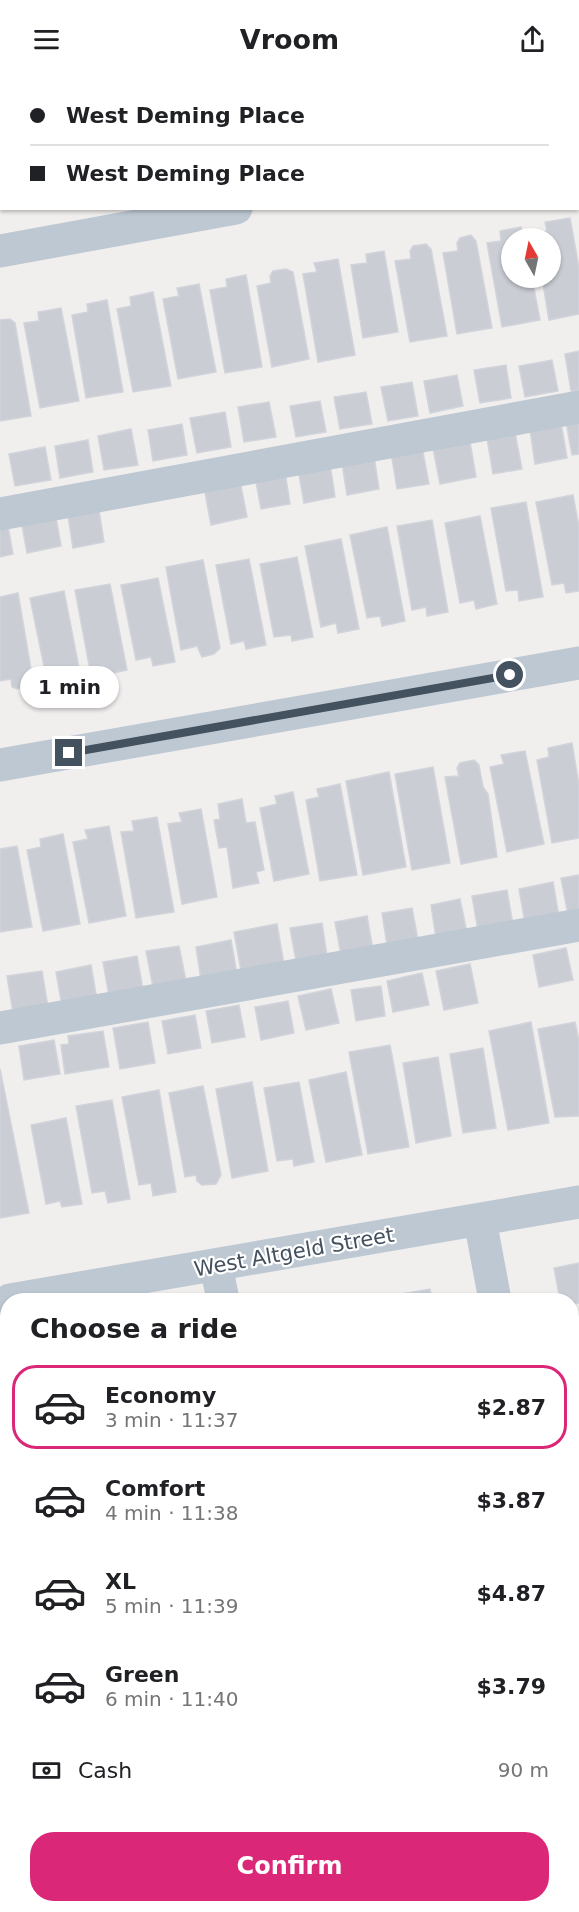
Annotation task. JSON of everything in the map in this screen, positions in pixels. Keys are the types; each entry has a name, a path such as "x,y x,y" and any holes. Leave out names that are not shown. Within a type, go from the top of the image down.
{"street":[{"path":"0,251 225,210"},
{"path":"0,514 579,407"},
{"path":"0,765 579,663"},
{"path":"0,1028 579,925"},
{"name":"West Altgeld Street","path":"55,1293 579,1202"},
{"path":"480,1220 494,1293"},
{"path":"216,1265 222,1293"}],"building":[{"path":"570,218 579,268 579,314 549,320 544,288 561,288 561,228 546,228 545,222"},
{"path":"471,235 476,241 492,328 457,334 443,253 458,251 457,243 460,238"},
{"path":"501,241 501,288 534,288 540,320 502,327 487,243"},
{"path":"426,244 431,249 447,336 410,342 395,261 411,259 410,251 413,246"},
{"path":"384,251 398,332 363,338 351,265 367,263 366,254"},
{"path":"338,259 355,355 318,362 303,274 317,272 314,263"},
{"path":"286,269 293,272 309,359 272,367 257,286 271,283 270,276 273,271"},
{"path":"246,275 262,367 225,373 210,290 227,287 226,279"},
{"path":"199,284 216,372 178,379 163,299 179,296 177,288"},
{"path":"153,292 171,386 133,392 117,309 131,306 130,297"},
{"path":"107,300 123,392 86,398 72,315 88,312 87,304"},
{"path":"61,308 79,401 40,408 24,323 39,321 38,312"},
{"path":"10,319 15,323 31,416 0,421 0,320"},
{"path":"579,351 579,390 571,391 565,354"},
{"path":"552,360 558,391 525,397 519,366"},
{"path":"506,365 511,398 480,403 474,370"},
{"path":"457,375 463,406 430,413 424,381"},
{"path":"412,382 418,416 388,421 381,387"},
{"path":"366,392 372,424 340,429 334,397"},
{"path":"320,401 326,432 296,437 290,406"},
{"path":"269,402 276,437 244,442 238,407"},
{"path":"225,412 231,447 197,453 190,418"},
{"path":"579,420 579,454 572,455 566,422"},
{"path":"561,423 567,458 535,464 530,429"},
{"path":"182,424 187,455 153,461 148,430"},
{"path":"131,429 138,465 104,470 98,436"},
{"path":"515,433 522,469 493,474 487,438"},
{"path":"88,440 93,472 60,478 55,446"},
{"path":"470,442 476,477 440,484 433,448"},
{"path":"45,447 51,480 15,486 9,454"},
{"path":"422,447 429,484 397,489 391,452"},
{"path":"374,456 379,489 347,495 342,463"},
{"path":"330,464 335,497 304,503 298,469"},
{"path":"285,472 290,504 261,509 255,477"},
{"path":"240,481 247,517 211,525 204,487"},
{"path":"573,495 579,527 579,591 566,593 564,583 552,585 536,502"},
{"path":"526,502 543,597 519,601 518,590 506,591 491,508"},
{"path":"98,504 104,542 73,548 67,509"},
{"path":"55,512 61,546 27,553 21,519"},
{"path":"480,516 497,604 476,609 474,600 460,603 445,523"},
{"path":"432,520 448,612 427,616 426,607 412,610 397,526"},
{"path":"7,521 13,554 0,557 0,522"},
{"path":"387,527 405,621 382,626 380,616 367,618 350,535"},
{"path":"341,539 359,629 338,633 336,623 321,627 305,546"},
{"path":"297,557 313,637 292,641 291,635 274,637 260,564"},
{"path":"249,559 266,645 246,649 244,641 231,644 216,565"},
{"path":"203,560 220,648 214,654 202,657 197,646 181,650 166,567"},
{"path":"158,578 175,662 153,666 151,657 136,660 121,585"},
{"path":"110,584 127,670 105,675 104,666 90,670 75,590"},
{"path":"64,591 81,678 61,682 59,674 46,676 30,598"},
{"path":"18,593 33,681 30,687 17,689 12,687 11,679 0,681 0,597"},
{"path":"572,743 579,785 579,838 552,843 537,760 549,757 548,748"},
{"path":"525,751 544,844 507,852 490,767 504,764 501,755"},
{"path":"474,760 479,765 483,787 488,794 497,857 461,864 445,777 459,776 457,768 460,763"},
{"path":"433,767 450,863 412,870 395,774"},
{"path":"389,772 406,867 363,875 346,781"},
{"path":"340,784 357,875 320,881 306,800 319,797 317,789"},
{"path":"293,792 309,874 274,881 260,808 277,804 275,796"},
{"path":"242,799 246,823 255,822 264,870 256,872 259,883 233,888 227,847 219,848 214,820 220,819 218,804"},
{"path":"201,809 217,897 182,904 168,824 182,822 179,813"},
{"path":"157,817 174,912 136,918 121,832 134,831 132,821"},
{"path":"109,826 126,916 89,923 73,842 88,839 85,830"},
{"path":"63,834 80,924 43,931 27,850 41,847 40,839"},
{"path":"17,846 32,927 0,932 0,849"},
{"path":"579,875 579,912 568,915 561,878"},
{"path":"553,882 559,917 525,923 519,889"},
{"path":"507,890 513,925 478,931 472,896"},
{"path":"460,899 467,933 436,938 431,905"},
{"path":"412,908 418,940 387,945 382,913"},
{"path":"367,916 373,950 341,955 335,922"},
{"path":"322,923 327,956 296,961 290,928"},
{"path":"277,924 284,964 241,971 234,932"},
{"path":"231,940 237,974 201,980 196,947"},
{"path":"179,946 186,981 153,987 146,951"},
{"path":"566,948 573,980 539,987 533,955"},
{"path":"137,956 143,990 109,996 103,962"},
{"path":"470,964 478,1003 444,1010 436,971"},
{"path":"91,965 97,1000 62,1006 56,972"},
{"path":"42,971 48,1007 13,1013 7,976"},
{"path":"422,973 429,1005 393,1012 387,981"},
{"path":"381,986 385,1016 356,1021 351,990"},
{"path":"331,989 339,1023 306,1030 298,996"},
{"path":"288,1001 294,1033 261,1040 255,1007"},
{"path":"239,1005 245,1037 212,1043 206,1011"},
{"path":"195,1015 201,1048 168,1054 162,1021"},
{"path":"148,1022 155,1063 120,1069 113,1028"},
{"path":"531,1022 549,1123 508,1130 489,1031"},
{"path":"575,1022 579,1041 579,1116 555,1117 538,1029"},
{"path":"103,1031 109,1067 65,1074 61,1045 69,1044 68,1036"},
{"path":"54,1040 60,1074 24,1080 19,1046"},
{"path":"390,1045 409,1147 368,1154 349,1052"},
{"path":"483,1048 496,1128 463,1133 450,1054"},
{"path":"438,1057 451,1136 416,1143 403,1063"},
{"path":"0,1069 29,1213 0,1218"},
{"path":"346,1072 362,1155 326,1162 309,1080"},
{"path":"252,1082 268,1171 232,1178 216,1089"},
{"path":"299,1082 314,1162 294,1166 293,1159 277,1161 264,1088"},
{"path":"203,1086 221,1175 216,1184 202,1185 197,1181 196,1175 185,1177 169,1093"},
{"path":"159,1090 176,1192 153,1196 151,1183 139,1185 122,1097"},
{"path":"112,1100 130,1199 108,1203 105,1191 92,1193 76,1106"},
{"path":"66,1118 82,1204 62,1207 60,1201 46,1204 31,1125"},
{"path":"579,1263 579,1293 559,1293 554,1268"},
{"path":"430,1289 431,1293 407,1293"}],"route":[{"path":"69,753 510,675"}]}
